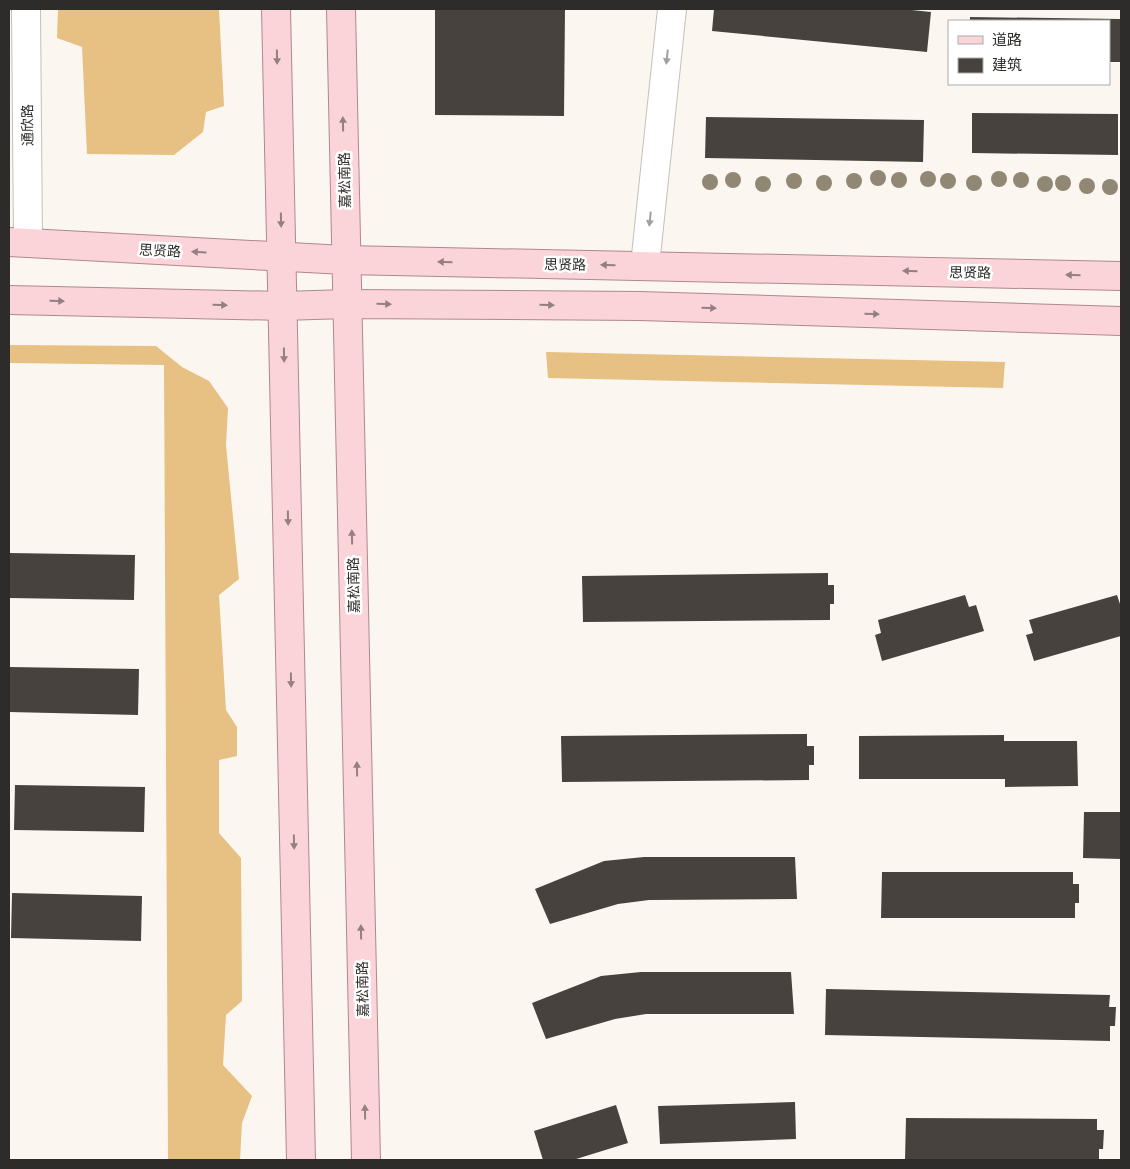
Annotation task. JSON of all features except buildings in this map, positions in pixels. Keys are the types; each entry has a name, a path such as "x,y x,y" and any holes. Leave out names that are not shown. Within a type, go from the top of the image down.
{"main road":[{"path":"276,9 301,1160"},
{"name":"嘉松南路","path":"341,9 366,1160"},
{"name":"思贤路","path":"19,242 345,260 1121,276"},
{"path":"9,300 283,306 346,304 640,306 1121,321"}],"street":[{"name":"通欣路","path":"19,242 26,9"},
{"path":"645,265 672,9"}],"shaded area":[{"path":"58,9 219,9 224,106 206,112 203,132 174,155 87,154 82,47 57,38"},
{"path":"9,345 156,346 182,367 209,381 228,408 226,445 239,579 219,595 226,710 237,727 237,756 219,760 219,833 241,858 242,1001 226,1015 223,1065 252,1096 242,1123 240,1160 168,1160 164,365 9,363"},
{"path":"546,352 1005,362 1003,388 548,378"}]}
